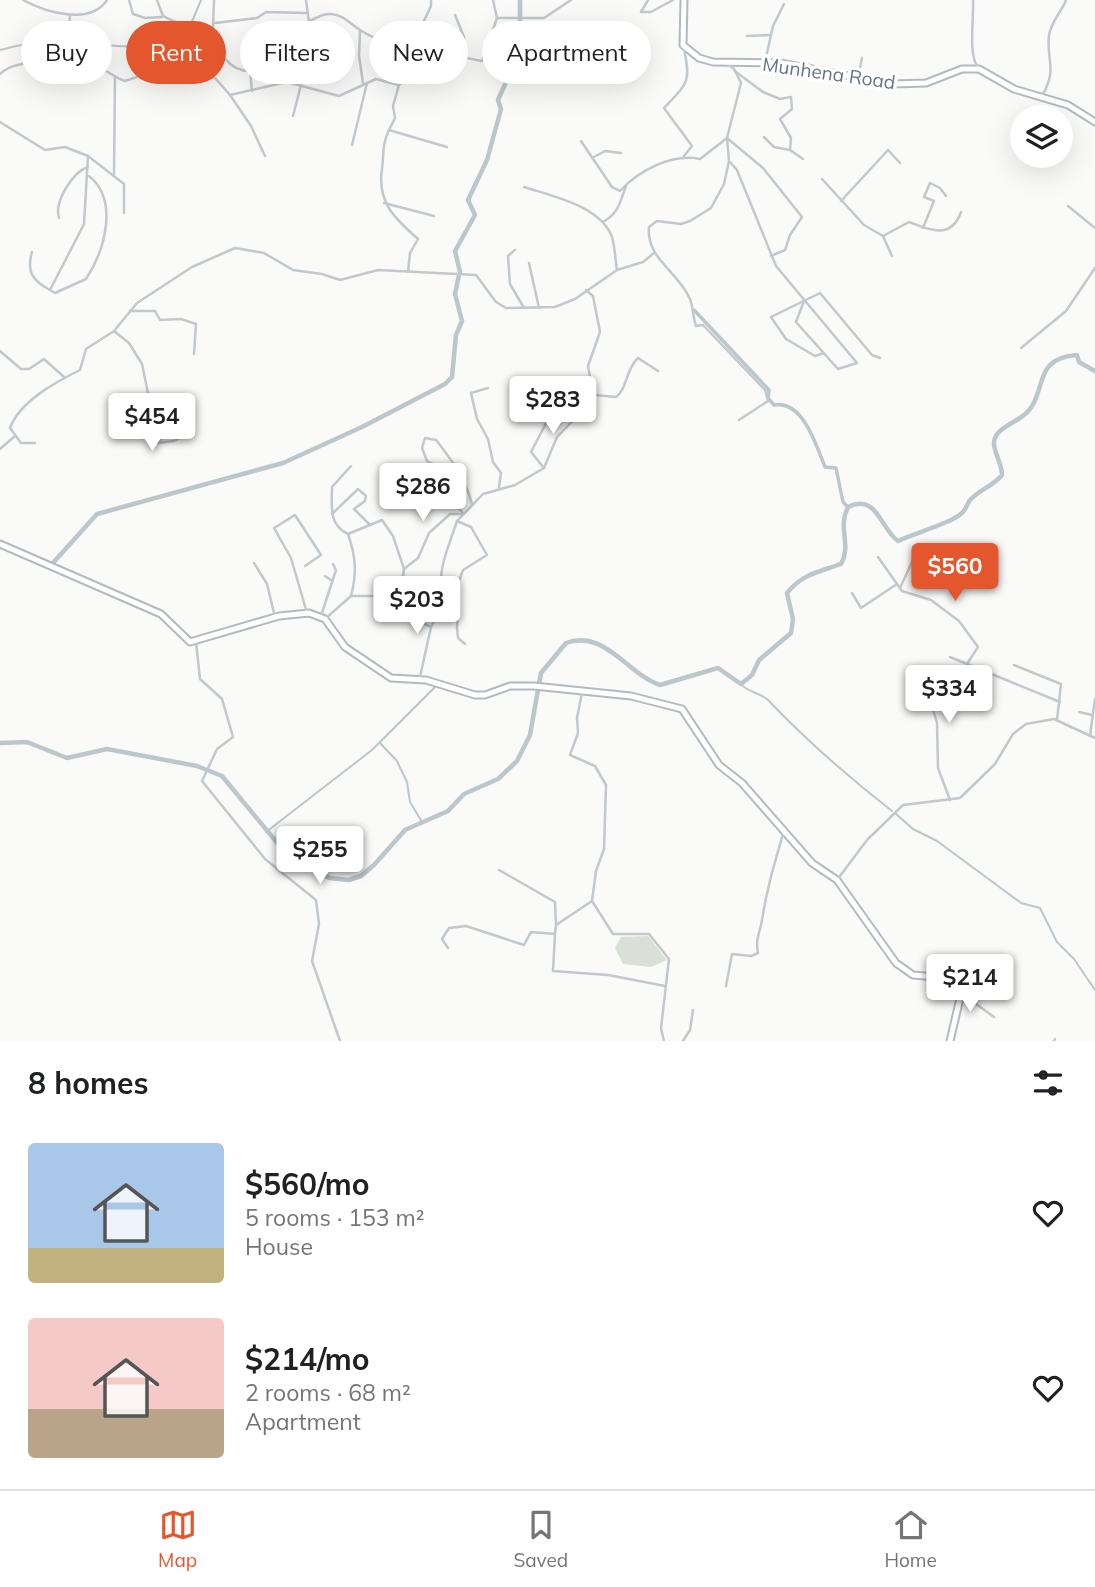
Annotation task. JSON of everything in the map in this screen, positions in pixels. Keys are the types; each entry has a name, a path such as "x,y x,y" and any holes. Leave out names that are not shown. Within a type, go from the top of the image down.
{"street":[{"path":"23,0 70,15 94,10 107,0"},
{"path":"129,0 133,14 145,18 163,16 174,21"},
{"path":"157,0 163,16"},
{"path":"214,0 215,21"},
{"path":"306,0 310,21 330,13 348,21"},
{"path":"424,21 431,6 430,0"},
{"path":"468,59 482,61 486,57 498,18 493,0"},
{"path":"498,18 544,18 571,0"},
{"path":"648,0 641,12 651,12 673,0"},
{"path":"581,142 612,187 620,191 640,173 684,156 692,146 664,108 687,85 689,67 683,45 684,0"},
{"path":"972,0 974,29 970,54 979,69 1014,89 1068,105 1095,122"},
{"path":"1042,96 1050,81 1052,59 1049,39 1052,23 1066,0"},
{"path":"765,62 778,10 784,4"},
{"path":"226,22 257,18 266,12 307,13"},
{"path":"69,21 70,15"},
{"path":"456,15 458,21"},
{"path":"355,27 369,34"},
{"path":"352,145 365,83 359,56 360,31"},
{"path":"747,36 771,35"},
{"name":"Munhena Road","path":"683,45 699,58 726,62 765,62 891,84 926,83 962,69 979,69"},
{"path":"226,58 240,70"},
{"path":"858,80 862,58"},
{"path":"726,62 763,92 779,99 791,97 792,109 780,119 791,138 790,150"},
{"path":"0,74 21,65"},
{"path":"112,75 130,81 140,76 182,71 215,78 251,125 265,156"},
{"path":"736,72 741,83 727,138 729,161 724,184 710,208 691,221 681,224 657,221 649,228 653,253 680,283 690,299 696,326 703,325 765,390 768,401 739,420"},
{"path":"114,174 115,77"},
{"path":"230,95 287,82 339,96 380,79 399,85 393,106 395,118 382,150 379,178 384,203 393,217 418,239 410,253 408,272"},
{"path":"251,84 252,91"},
{"path":"293,116 300,85"},
{"path":"0,122 45,150 65,147 88,156 114,174 124,184 124,213"},
{"path":"389,130 447,147"},
{"path":"764,137 775,147 790,150 803,159"},
{"path":"684,156 700,159 727,138"},
{"path":"727,138 764,168 802,217 789,234 785,250 771,256"},
{"path":"841,201 888,150 900,163"},
{"path":"592,158 605,151 621,153"},
{"path":"50,290 84,224 89,176 88,156"},
{"path":"729,161 737,170 771,256 804,301 858,363 838,369 796,322 804,301"},
{"path":"58,218 64,192 78,170 88,167"},
{"path":"32,252 31,275 35,282 50,290 64,292 86,279 107,220 107,204 101,187 89,176"},
{"path":"822,179 864,225 883,236 892,256"},
{"path":"603,222 613,216 620,206 627,183"},
{"path":"923,228 934,201 924,197 930,183 946,196"},
{"path":"524,187 581,208 603,222 612,237 617,270"},
{"path":"384,203 434,216"},
{"path":"1068,206 1095,228"},
{"path":"883,236 909,222 935,232 948,230 958,222 961,212"},
{"path":"35,443 20,443 15,436 10,428 16,416 51,384 82,368 86,349 114,331 137,303 192,267 235,248 264,253 293,270 322,274 340,280 378,270 476,275 496,302 506,309 555,307 617,270 643,262 653,253"},
{"path":"515,250 508,256 507,274 524,308"},
{"path":"529,264 539,308"},
{"path":"1021,348 1066,311 1095,268"},
{"path":"586,290 593,296 600,332 588,366 588,377 595,395"},
{"path":"824,353 815,356 802,350 786,339 770,319 820,293 873,355 880,358"},
{"path":"130,311 155,311 160,320 181,319 196,324 194,354"},
{"path":"114,331 132,346 142,364 150,402 183,436 174,441 158,443 167,422"},
{"path":"0,351 21,369 29,369 44,359 64,377"},
{"path":"595,395 616,397 622,393 627,370 638,358 658,371"},
{"path":"488,388 471,393 493,462 501,473 499,487"},
{"path":"420,679 431,628 443,604 441,565 457,521 482,494 499,487 515,485 544,468 557,437 595,395"},
{"path":"544,468 531,452 556,404"},
{"path":"0,449 15,436"},
{"path":"458,469 449,472 427,461 422,448 425,438 436,440 466,479 472,504"},
{"path":"351,466 332,487 332,514 341,531 348,534 383,520 386,523 404,569 403,576 384,596"},
{"path":"332,514 358,489 366,496 365,501 354,509 370,525"},
{"path":"417,497 455,504 462,513"},
{"path":"404,569 418,558 429,533 450,514 462,513"},
{"path":"305,566 321,555 295,515 274,528 291,558 307,613"},
{"path":"457,521 471,527 487,555 463,570 459,581 458,638 465,644"},
{"path":"348,534 355,555 356,575 351,596"},
{"path":"0,544 161,614 173,622 187,640 196,642 275,617 307,613 323,617 345,647 384,676 403,680 420,679 475,695 485,695 510,686 534,686 631,696 682,709 719,765 742,783 812,863 837,880 896,963 914,975 957,979 961,993 950,1041"},
{"path":"900,588 918,548"},
{"path":"878,557 900,588 931,600 969,631 978,649 961,673 929,692 937,723 938,768 950,800"},
{"path":"254,563 267,584 275,617"},
{"path":"323,617 331,580 336,570 333,564"},
{"path":"325,576 331,580"},
{"path":"852,593 861,608 897,584"},
{"path":"323,617 351,596 384,596 407,616 431,628"},
{"path":"443,604 458,614"},
{"path":"196,642 200,679 216,691 225,704 233,737 219,746 204,773 204,785 265,859 316,900 319,923 312,961 340,1041"},
{"path":"950,657 966,666 1059,702"},
{"path":"1014,665 1060,683 1057,720"},
{"path":"582,693 578,733 570,755 595,766 606,785 604,849 596,871 592,901 613,933 649,934 669,959 662,1028 664,1041"},
{"path":"1090,736 1095,699"},
{"path":"1079,712 1092,715"},
{"path":"837,880 867,840 903,805 960,798 995,764 1017,730 1031,722 1057,720 1095,738"},
{"path":"726,986 732,954 751,956 758,953 755,939 761,924 766,884 784,830"},
{"path":"499,870 555,902 553,971 624,977 666,986"},
{"path":"556,925 592,901"},
{"path":"448,948 442,939 449,928 466,926 524,945 531,932 555,934"},
{"path":"961,993 994,1017"},
{"path":"683,1041 690,1030 693,1010"}],"shaded area":[{"path":"648,936 667,960 651,967 623,964 615,948 621,937"}],"waterway":[{"path":"192,21 201,0"},
{"path":"520,0 520,17"},
{"path":"460,272 455,251 475,215 468,200 487,160 501,109 498,100 516,60 520,20"},
{"path":"0,50 56,41 126,47"},
{"path":"52,564 97,514 283,463 362,427 445,384 452,377 456,335 462,321 455,294 459,275"},
{"path":"694,310 769,390 768,398 774,405 784,405 801,417 813,436 825,467 836,468 843,502 848,507"},
{"path":"0,743 27,742 67,758 107,749 197,766 222,776 288,856 329,878 349,880 361,876 405,830 448,811 464,794 498,779 517,761 530,735 541,673 566,643 580,640 593,642 660,685 718,668 741,684 752,675 759,660 791,633 793,619 787,593 805,578 841,564 845,550 844,522 848,507 858,504 872,508 898,541 951,520 963,512 969,501 1002,475 994,444 997,434 1032,407 1046,370 1052,363 1077,355 1079,362 1095,371"},
{"path":"741,684 768,700 828,758 892,811"},
{"path":"266,832 372,750 436,686"},
{"path":"380,743 397,761 407,782 410,802 422,822"},
{"path":"896,814 913,829 937,841 1021,903 1040,908 1057,942 1074,959 1095,990"}]}
